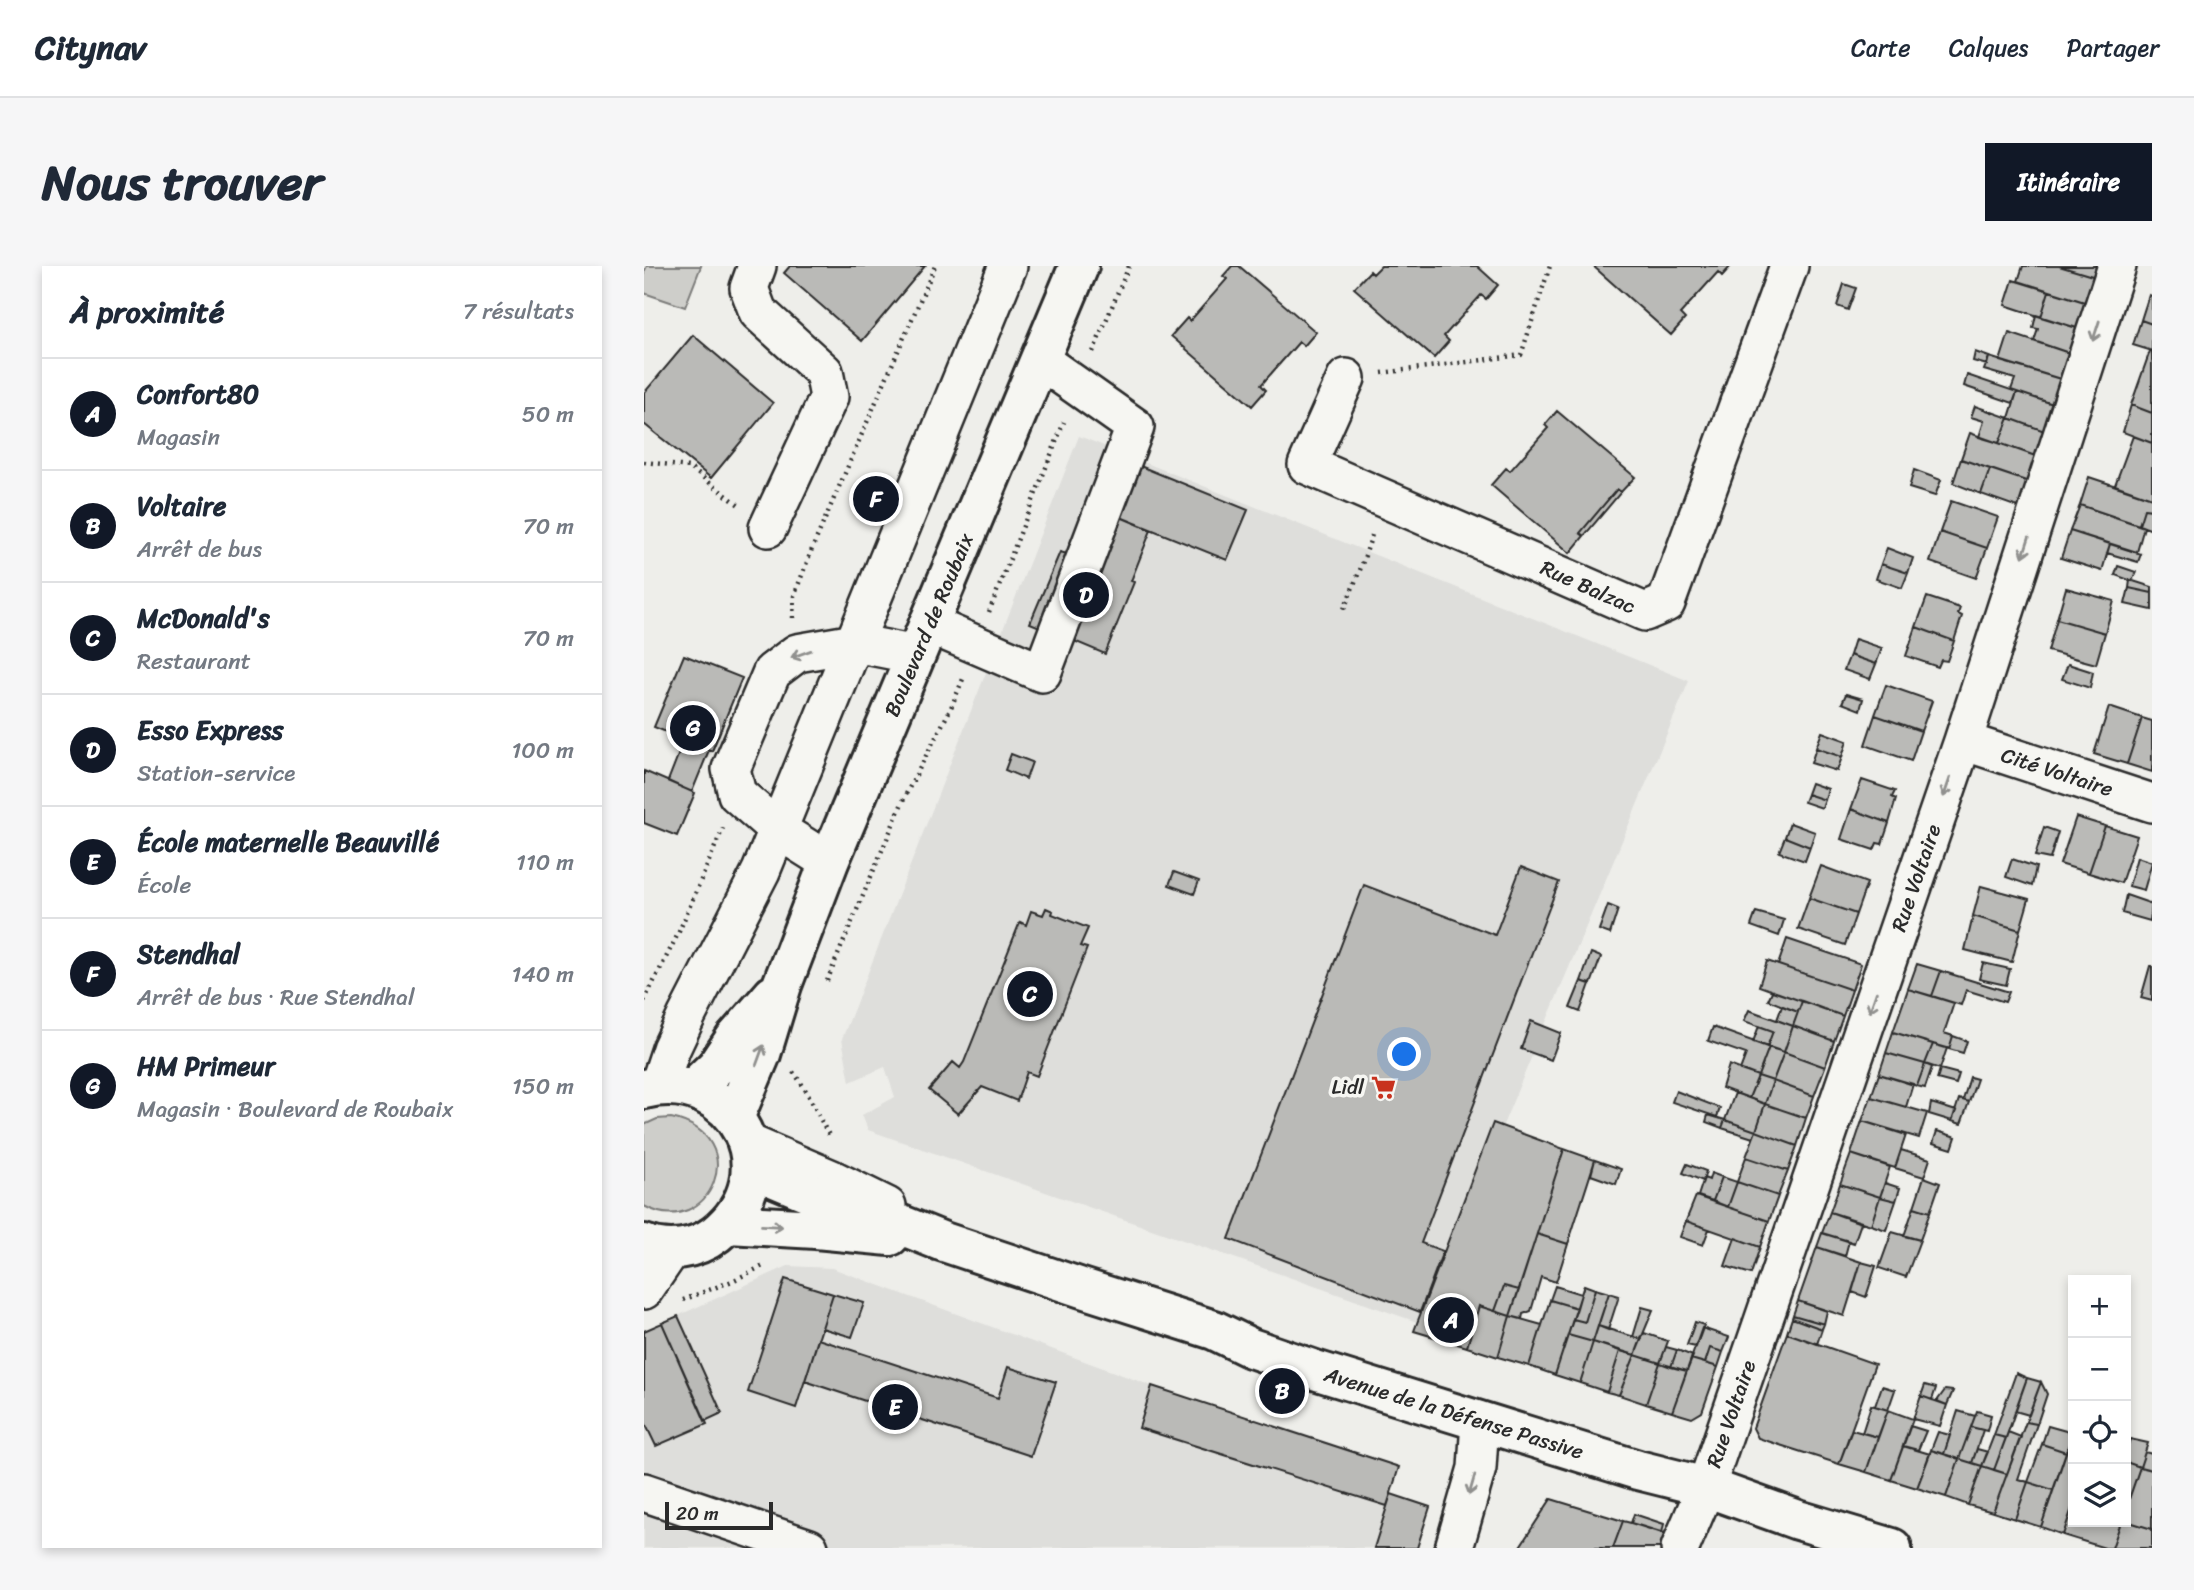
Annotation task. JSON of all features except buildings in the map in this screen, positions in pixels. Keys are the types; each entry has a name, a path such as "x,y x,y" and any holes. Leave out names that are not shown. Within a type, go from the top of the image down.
{"main road":[{"name":"Boulevard de Roubaix","path":"728,1224 740,1208 748,1189 744,1143 761,1054 782,985 829,862 1079,266"},
{"name":"Boulevard de Roubaix","path":"666,1088 716,1067 734,1040 782,985"},
{"name":"Avenue de la Défense Passive","path":"666,1088 716,1100 744,1143 825,1199 864,1210 941,1241 1082,1289 1214,1329 1251,1348 1318,1371 1638,1470 1706,1487 1798,1520 1892,1548"},
{"name":"Avenue de la Défense Passive","path":"728,1224 941,1241"},
{"path":"653,1248 695,1247 728,1224"}],"street":[{"path":"757,266 749,288 758,312 824,372 829,397 768,528"},
{"path":"666,1088 671,1049 744,906 778,830 1009,266"},
{"name":"Rue Balzac","path":"1346,377 1307,465 1645,612 1666,603 1789,266"},
{"name":"Rue Voltaire","path":"1680,1548 1706,1487 1963,741 2117,266"},
{"path":"829,862 778,830 737,794 731,769 772,672 797,653 855,643 922,639 1042,673 1135,427 1040,360"},
{"name":"Cité Voltaire","path":"1963,741 2152,803"},
{"path":"653,1248 660,1296"},
{"path":"1454,1548 1477,1468 1480,1421"},
{"path":"644,1492 809,1548"}],"path":[{"path":"797,653 793,635 794,596 935,266"},
{"path":"1346,377 1521,355 1550,266"},
{"path":"644,462 689,467 768,528 812,549"},
{"path":"1344,609 1384,498"},
{"path":"644,1001 648,996"},
{"path":"790,1068 804,1085 833,1144"},
{"path":"660,1296 732,1281 767,1264"}],"shaded area":[{"path":"647,266 701,266 685,307 644,293 644,272"},
{"path":"1079,436 1689,681 1420,1323 868,1130 862,1115 895,1097 885,1067 850,1082 842,1039"},
{"path":"671,1118 697,1128 712,1144 717,1163 714,1182 704,1199 688,1210 668,1213 644,1206 644,1125 657,1119"},
{"path":"788,1266 832,1268 1152,1386 1139,1428 1387,1506 1374,1548 644,1548 644,1331"}],"place":[{"name":"Stendhal","path":"876,499"},
{"name":"Esso Express","path":"1086,595"},
{"name":"HM Primeur","path":"693,728"},
{"name":"McDonald's","path":"1030,994"},
{"name":"Lidl","path":"1384,1087"},
{"name":"Confort80","path":"1451,1320"},
{"name":"Voltaire","path":"1282,1391"},
{"name":"École maternelle Beauvillé","path":"895,1407"}]}
